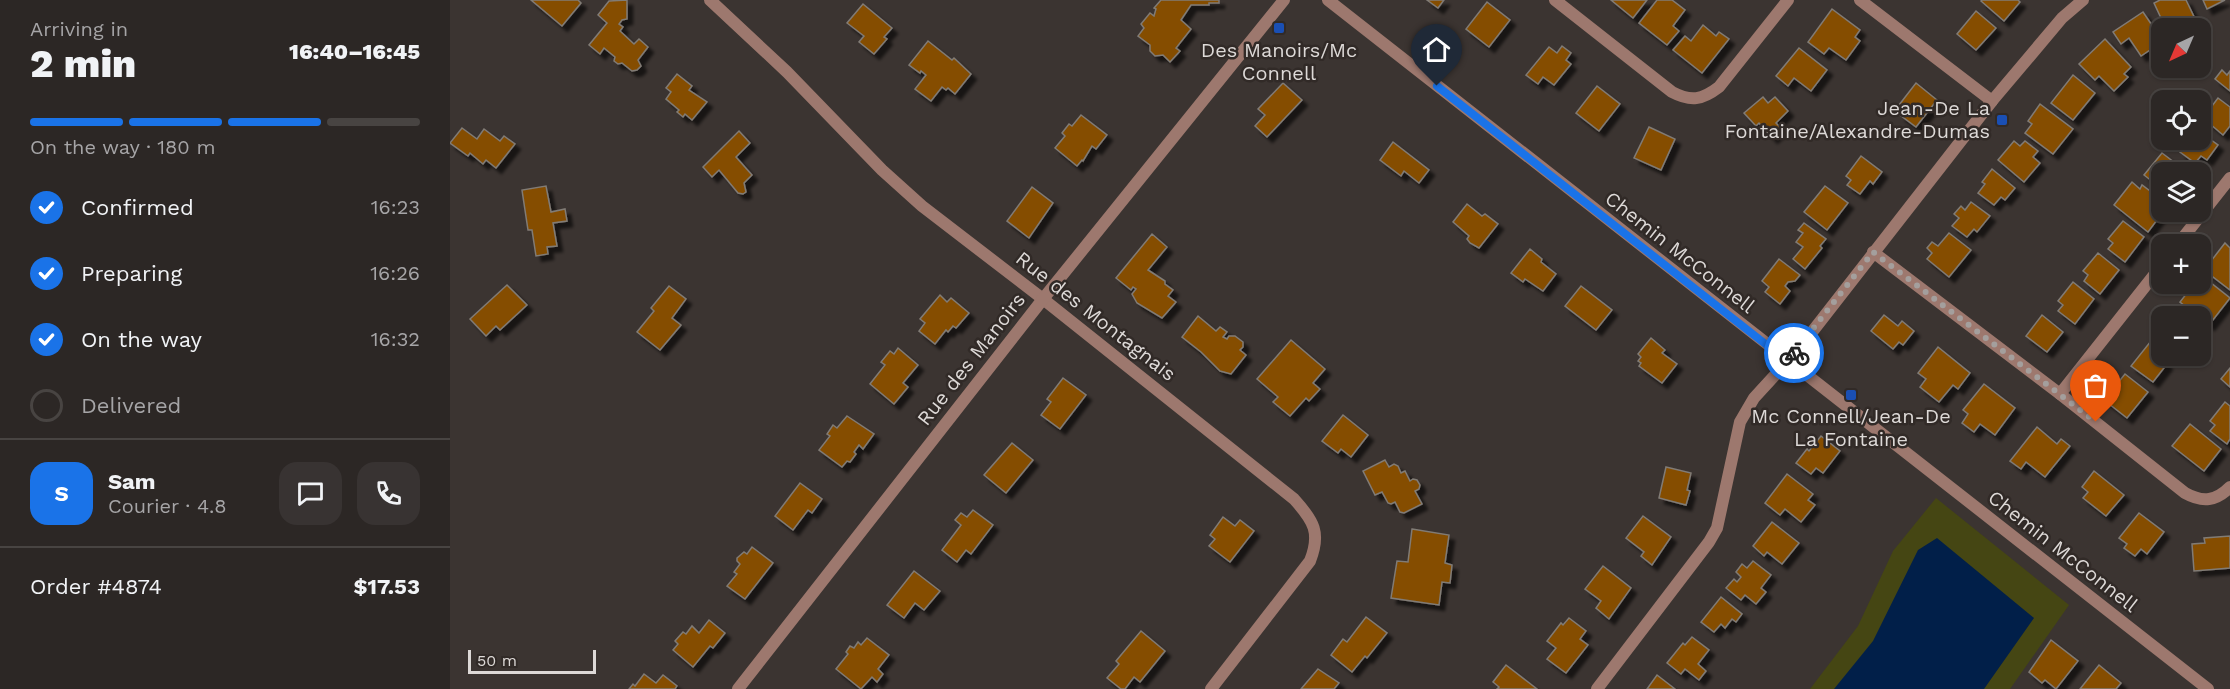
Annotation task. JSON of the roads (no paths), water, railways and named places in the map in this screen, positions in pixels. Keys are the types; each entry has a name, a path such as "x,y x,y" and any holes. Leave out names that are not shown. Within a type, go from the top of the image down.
{"street":[{"name":"Rue des Montagnais","path":"710,0 787,72 882,170 922,206 1043,299 1294,499 1307,513 1315,529 1316,546 1310,561 1211,689"},
{"name":"Rue des Manoirs","path":"738,689 1043,299 1284,0"},
{"name":"Chemin McConnell","path":"1328,0 2208,689"},
{"path":"1556,0 1672,92 1684,98 1697,99 1719,87 1788,0"},
{"path":"1860,0 1992,101"},
{"path":"1597,689 1709,542 1717,528 1740,422 1754,398 1787,361 1992,101 2062,18 2083,0"},
{"path":"2186,234 2230,178"},
{"path":"1873,252 2060,394 2185,493 2196,499 2210,500 2221,496 2230,487"},
{"path":"2060,394 2151,279"}],"water":[{"path":"1937,538 2034,618 1984,689 1834,689 1873,641 1918,550"}],"place":[{"name":"Des Manoirs/Mc Connell","path":"1279,28"},
{"name":"Jean-De La Fontaine/Alexandre-Dumas","path":"2002,120"},
{"name":"Mc Connell/Jean-De La Fontaine","path":"1851,395"}]}
